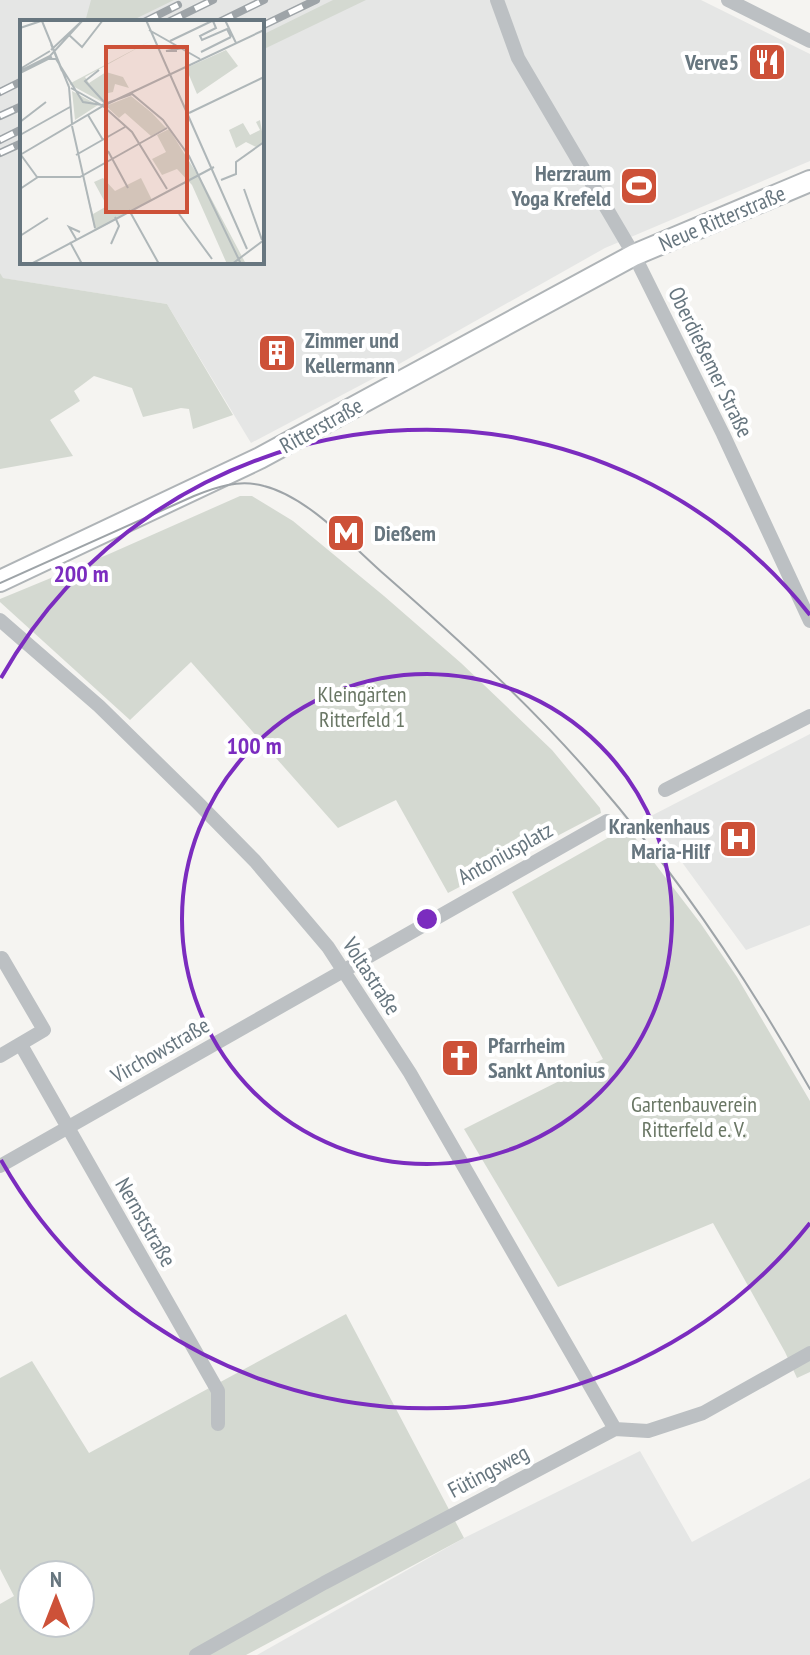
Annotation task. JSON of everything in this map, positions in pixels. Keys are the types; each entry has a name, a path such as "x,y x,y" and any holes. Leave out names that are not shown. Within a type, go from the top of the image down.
{"main road":[{"name":"Neue Ritterstraße","path":"634,255 810,181"},
{"name":"Ritterstraße","path":"0,581 260,458 634,255"}],"street":[{"name":"Oberdießemer Straße","path":"497,0 518,58 634,255 723,434 810,621"},
{"path":"728,0 810,41"},
{"name":"Voltastraße","path":"0,620 99,706 255,861 328,947 410,1073 615,1429"},
{"path":"665,790 810,716"},
{"name":"Antoniusplatz","path":"342,971 607,821"},
{"path":"0,1056 44,1030 4,955"},
{"name":"Virchowstraße","path":"0,1166 342,971"},
{"name":"Nernststraße","path":"21,1045 218,1391 218,1424"},
{"name":"Fütingsweg","path":"196,1655 324,1583 615,1429 648,1431 703,1413 810,1353"}],"shaded area":[{"path":"0,0 701,0 810,54 810,161 605,248 376,377 251,443 167,304 2,278"},
{"name":"Krankenhaus Maria-Hilf","path":"810,734 810,925 746,950 649,817"},
{"path":"640,1451 692,1542 810,1478 810,1655 257,1655 464,1538"}],"green space":[{"path":"91,0 174,0 133,20 86,20"},
{"path":"333,0 366,0 264,49 264,34"},
{"path":"0,273 3,278 167,304 233,415 193,429 189,409 143,417 132,388 94,376 74,391 80,401 50,420 73,456 0,469"},
{"name":"Kleingärten Ritterfeld 1","path":"240,496 252,496 293,521 461,663 552,750 601,813 448,893 396,800 338,828 191,662 130,720 0,602 0,599"},
{"name":"Gartenbauverein Ritterfeld e. V.","path":"627,827 737,977 810,1101 810,1372 797,1378 713,1223 558,1287 464,1129 603,1059 512,892"},
{"path":"346,1314 464,1538 246,1655 0,1655 0,1604 14,1596 0,1569 0,1378 32,1361 89,1453"}],"tram line":[{"path":"0,583 219,487 255,484 297,500 328,523 467,649 521,700 597,782 711,930 810,1089"}],"railway":[{"path":"172,20 213,0"},
{"path":"223,20 264,0"},
{"path":"264,25 316,0"},
{"path":"148,20 178,5"},
{"path":"0,92 20,82"},
{"path":"0,116 20,107"},
{"path":"0,140 20,130"},
{"path":"0,153 20,144"}],"place":[{"name":"Verve5","path":"767,62"},
{"name":"Herzraum Yoga Krefeld","path":"639,186"},
{"name":"Zimmer und Kellermann","path":"277,353"},
{"name":"Dießem","path":"346,533"},
{"name":"Krankenhaus Maria-Hilf","path":"738,839"},
{"name":"Pfarrheim Sankt Antonius","path":"460,1058"}]}
